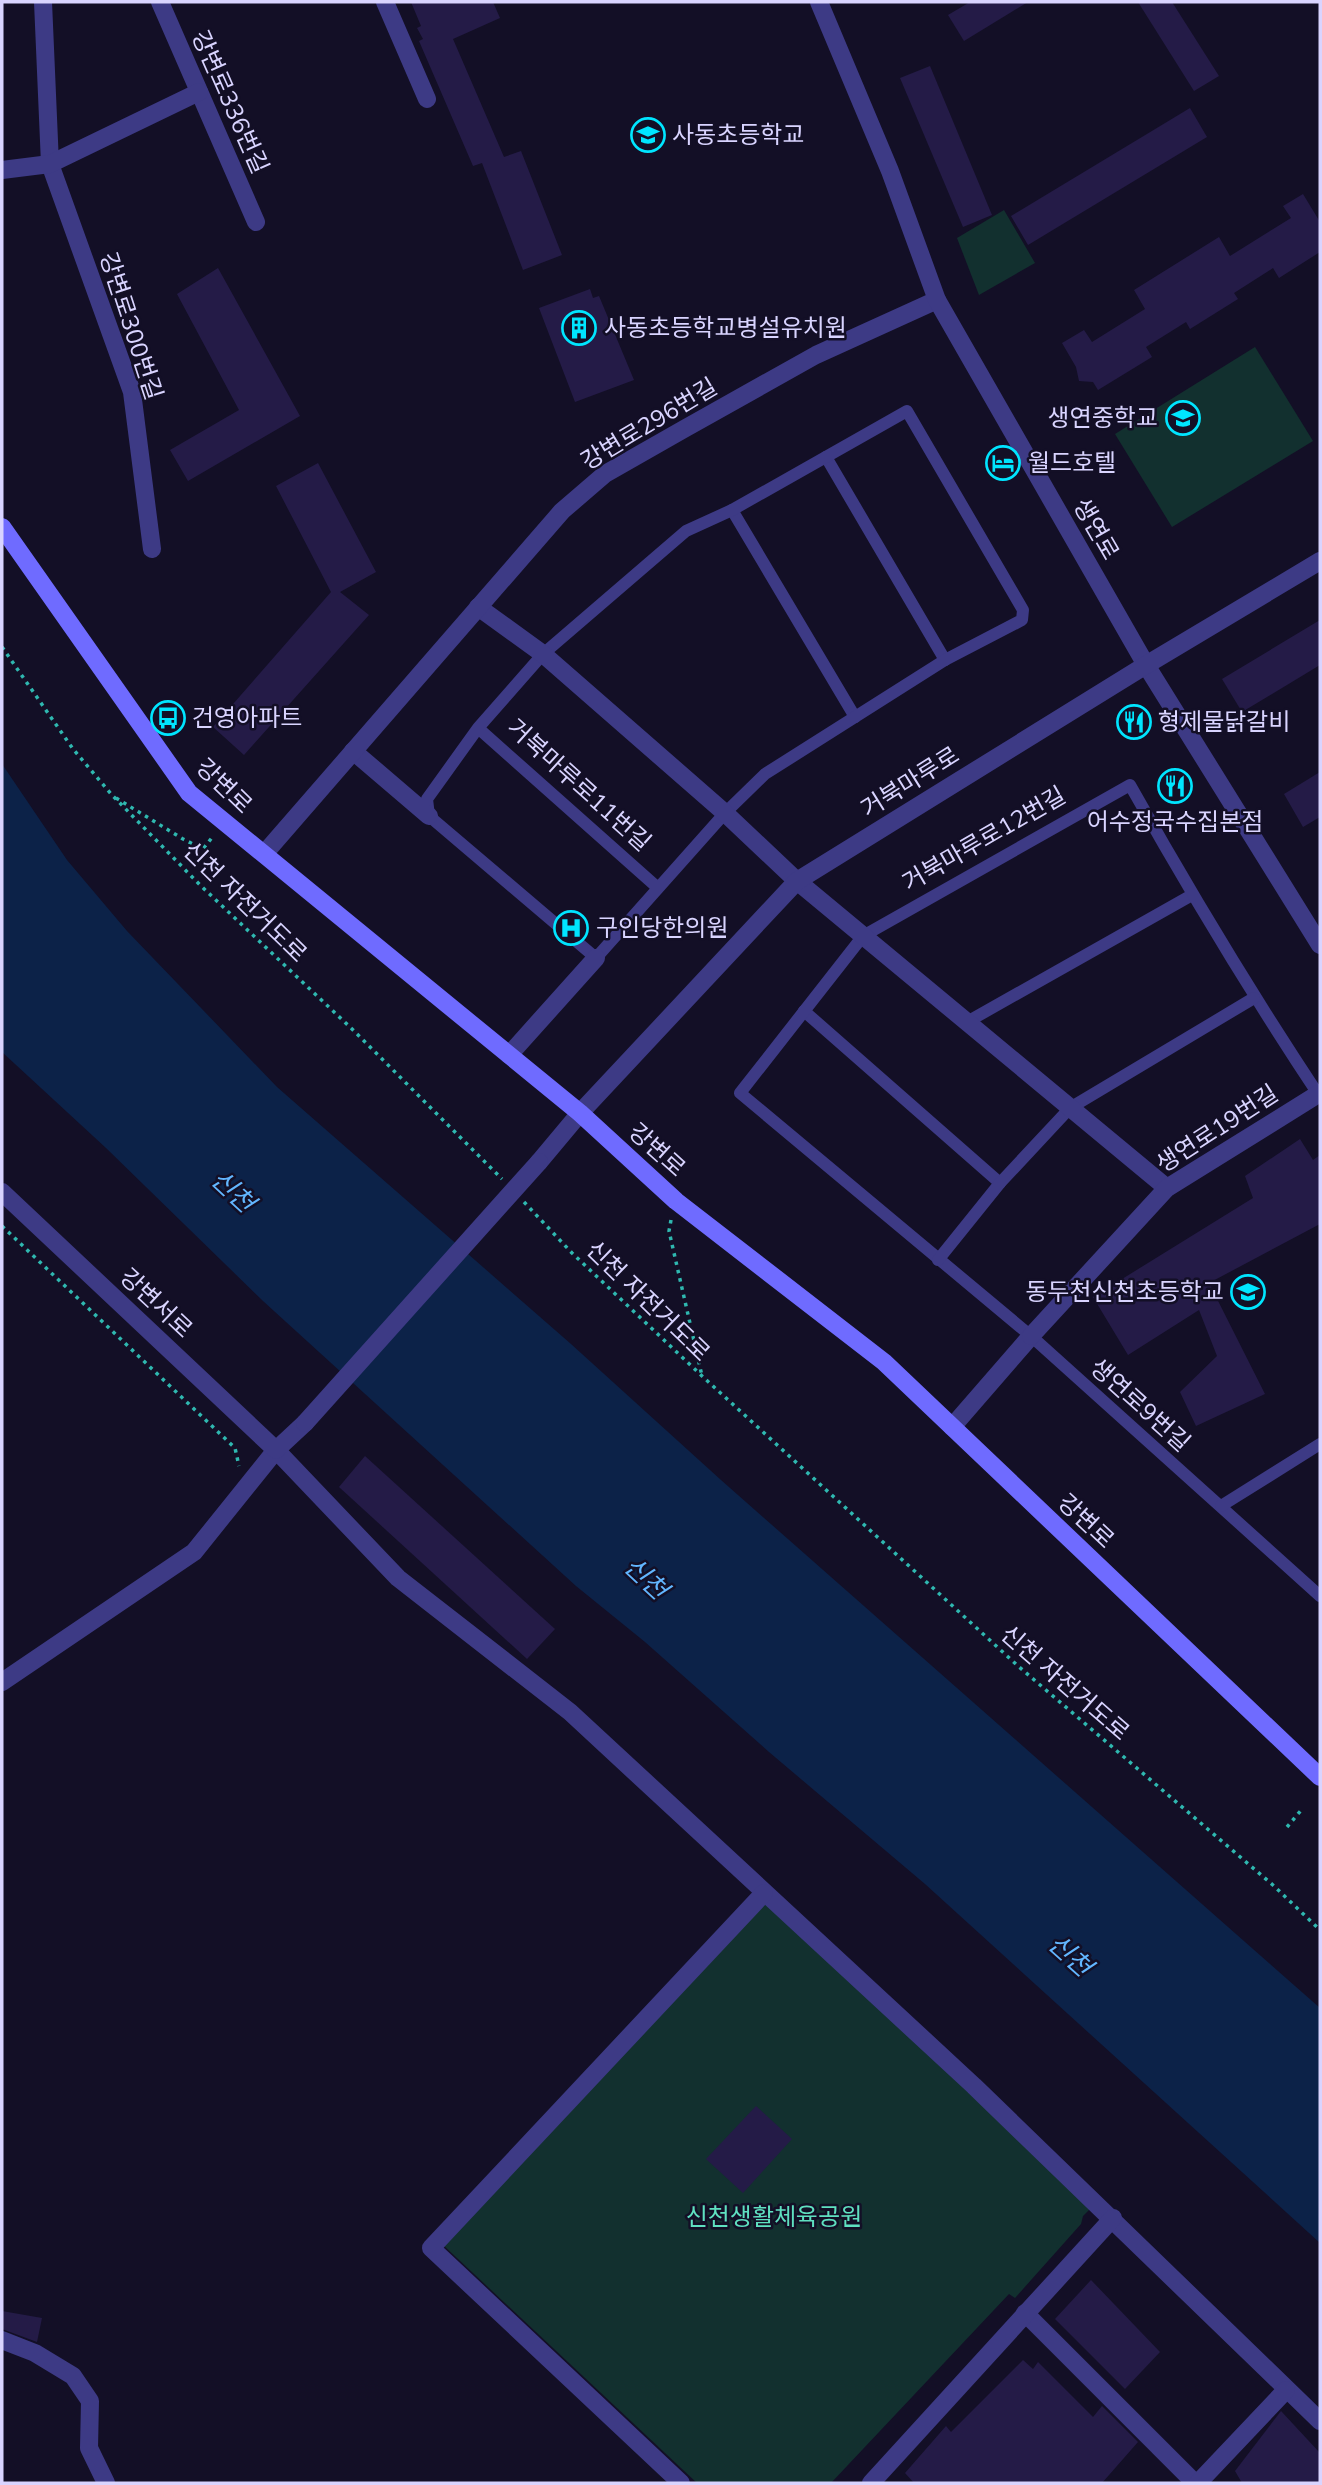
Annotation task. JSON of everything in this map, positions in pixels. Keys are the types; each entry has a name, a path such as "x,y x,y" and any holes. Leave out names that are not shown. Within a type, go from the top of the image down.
{"main road":[{"name":"강변로","path":"2,527 189,793 580,1113 676,1201 884,1362 1320,1777"}],"street":[{"name":"강변로300번길","path":"43,2 50,164 132,392 152,549"},
{"name":"강변로336번길","path":"160,2 256,222"},
{"path":"385,2 427,99"},
{"name":"생연로","path":"819,2 890,172 937,300 1146,665 1320,945"},
{"path":"2,170 50,164 199,92"},
{"name":"강변로296번길","path":"264,854 562,511 605,474 816,355 937,300"},
{"name":"거북마루로","path":"2,1682 194,1552 276,1450 304,1423 580,1113 797,881 1146,665 1320,561"},
{"path":"478,607 543,654 725,813 797,881 1167,1188"},
{"path":"353,751 429,816"},
{"name":"거북마루로11번길","path":"509,1055 596,958"},
{"name":"생연로19번길","path":"952,1427 1031,1336 1167,1188 1319,1093"},
{"name":"강변서로","path":"2,1192 276,1450 398,1578 570,1712 974,2086 1320,2421"},
{"path":"681,2483 431,2248 764,1893"},
{"path":"871,2483 1113,2218"},
{"path":"1025,2313 1196,2483 1286,2390"},
{"path":"2,2340 35,2353 73,2376 90,2401 89,2448 106,2483"}],"lane":[{"path":"907,411 1023,610 1022,620 945,660 855,718 732,510 826,457 907,411"},
{"path":"826,457 945,660"},
{"name":"거북마루로11번길","path":"658,888 478,728 543,654 686,531 732,510"},
{"name":"거북마루로11번길","path":"596,958 725,813 765,774 855,718"},
{"path":"478,728 427,799 429,816 596,958"},
{"name":"거북마루로12번길","path":"938,1260 740,1093 863,936 1130,785 1192,895"},
{"path":"967,1022 1192,895 1254,998 1319,1093"},
{"path":"1031,1336 938,1260 1000,1183 1070,1108 1254,998"},
{"path":"804,1011 1000,1183"},
{"name":"생연로9번길","path":"1031,1336 1320,1596"},
{"path":"1221,1506 1320,1444"}],"path":[{"name":"신천 자전거도로","path":"2,647 73,749 112,795 200,885 473,1148 510,1188"},
{"path":"112,795 203,849 224,822"},
{"name":"신천 자전거도로","path":"519,1197 572,1253 702,1376 1018,1667 1274,1886 1320,1930"},
{"path":"676,1201 668,1231 702,1376"},
{"path":"2,1226 235,1448 240,1470"},
{"path":"1287,1827 1303,1808"}],"green space":[{"path":"1004,210 1035,263 979,295 957,238"},
{"path":"1255,347 1313,441 1172,527 1115,434"},
{"name":"신천생활체육공원","path":"766,1899 1093,2206 1083,2216 1081,2224 1015,2298 1009,2294 831,2483 697,2483 441,2243"}],"water":[{"name":"신천","path":"2,764 67,860 127,931 277,1087 1320,2008 1320,2243 925,1884 769,1752 645,1642 576,1586 263,1301 106,1148 2,1052"}],"building":[{"path":"411,2 493,2 500,18 453,39 504,157 521,151 562,255 523,270 482,163 473,166 419,41 423,39 417,28 421,26"},
{"path":"970,2 1028,2 964,41 948,15"},
{"path":"1138,2 1172,2 1219,76 1194,91"},
{"path":"930,66 992,215 963,227 900,78"},
{"path":"1190,108 1207,137 1028,245 1011,216"},
{"path":"1303,194 1320,222 1320,252 1279,278 1273,268 1234,293 1238,299 1190,329 1186,322 1146,347 1152,357 1098,390 1093,382 1079,381 1076,367 1062,343 1084,330 1092,342 1145,309 1134,290 1219,237 1230,256 1291,218 1283,206"},
{"path":"218,268 300,416 188,481 170,450 239,410 177,294"},
{"name":"사동초등학교병설유치원","path":"590,289 593,298 599,296 634,380 575,402 539,308"},
{"path":"318,463 376,572 340,592 369,615 244,755 213,727 331,592 276,486"},
{"path":"1320,620 1320,665 1242,712 1222,679"},
{"path":"1320,772 1320,817 1303,827 1284,794"},
{"path":"1300,1139 1313,1160 1320,1155 1320,1224 1209,1283 1265,1394 1196,1426 1180,1392 1217,1356 1199,1310 1128,1355 1093,1297 1253,1198 1245,1176"},
{"path":"365,1456 555,1629 527,1659 339,1487"},
{"path":"756,2106 792,2139 743,2193 706,2159"},
{"path":"1091,2280 1160,2352 1125,2389 1055,2319"},
{"path":"2,2311 42,2318 37,2342 2,2329"},
{"path":"1023,2360 1033,2369 1038,2362 1093,2417 1102,2406 1138,2442 1102,2483 914,2483 905,2473 946,2426 951,2432"},
{"path":"1281,2411 1320,2453 1320,2483 1242,2483 1235,2471"}],"place":[{"name":"사동초등학교","path":"648,135"},
{"name":"사동초등학교병설유치원","path":"579,328"},
{"name":"생연중학교","path":"1183,418"},
{"name":"월드호텔","path":"1003,463"},
{"name":"건영아파트","path":"168,718"},
{"name":"형제물닭갈비","path":"1134,722"},
{"name":"어수정국수집본점","path":"1175,786"},
{"name":"구인당한의원","path":"571,928"},
{"name":"동두천신천초등학교","path":"1248,1292"}]}
